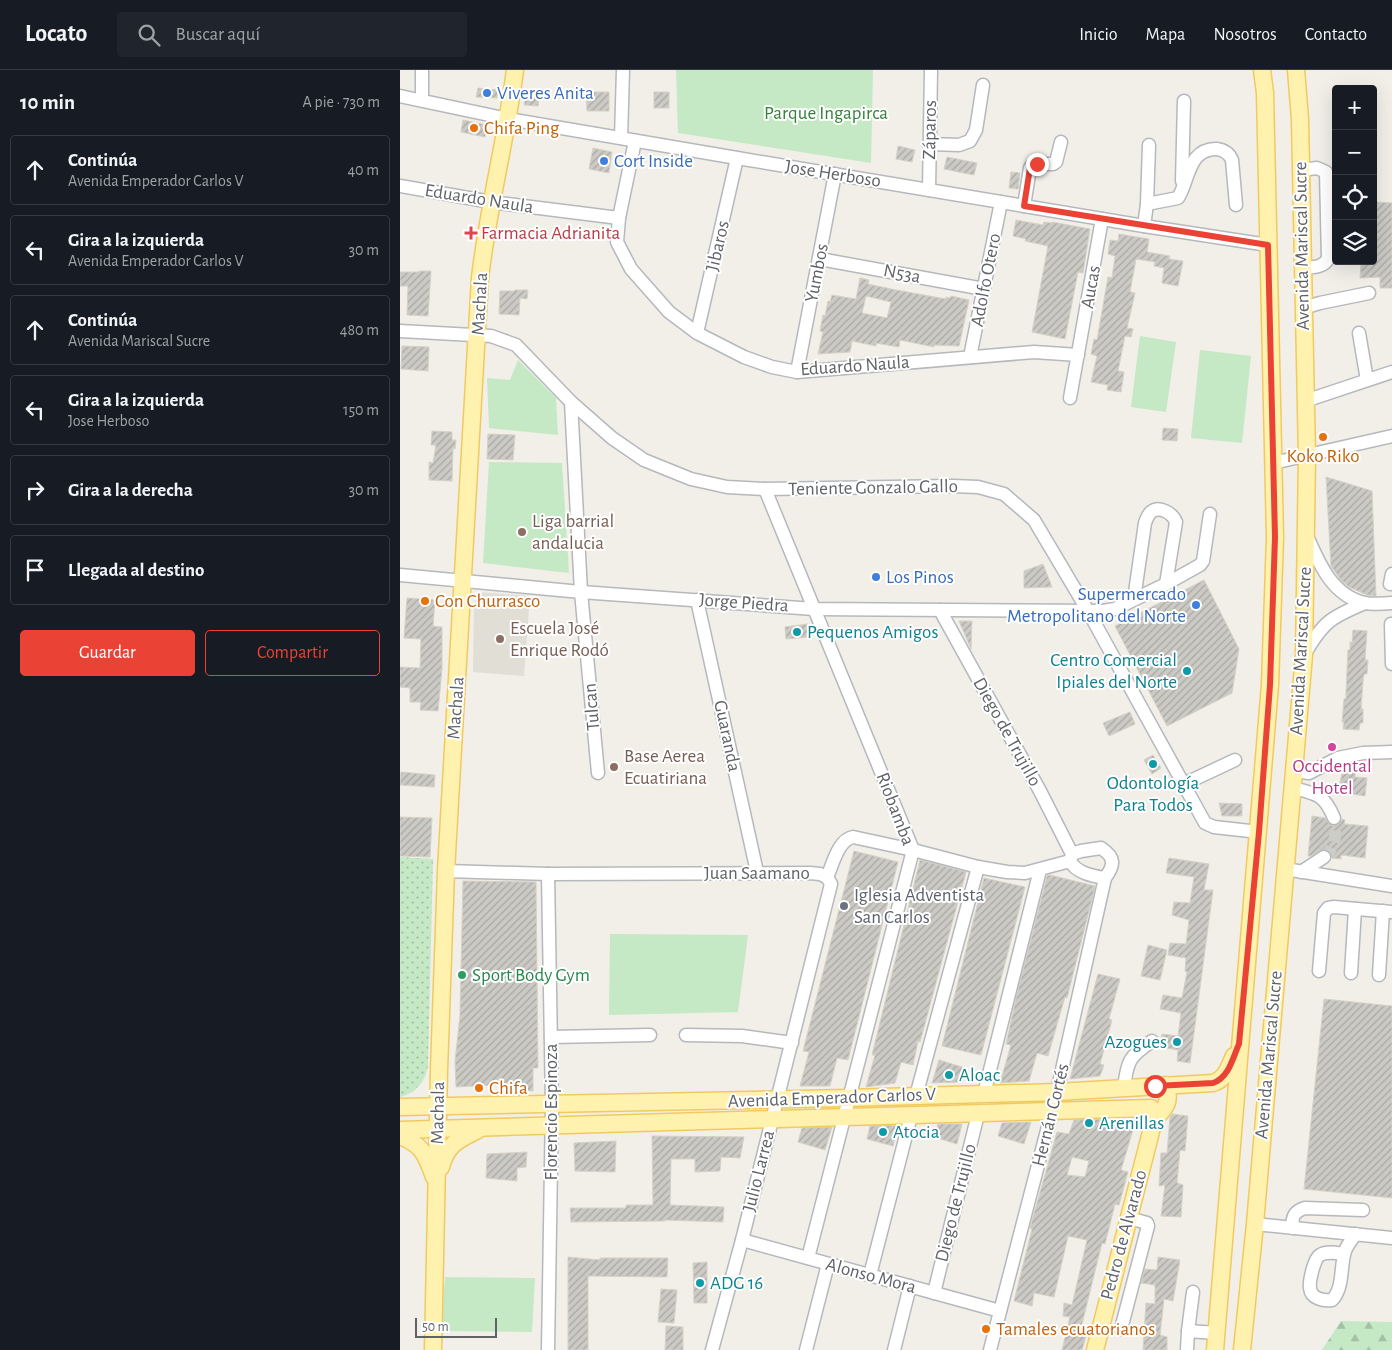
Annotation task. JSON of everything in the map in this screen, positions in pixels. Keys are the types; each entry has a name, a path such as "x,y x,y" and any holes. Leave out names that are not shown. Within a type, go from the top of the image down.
{"main road":[{"name":"Avenida Mariscal Sucre","path":"1215,1350 1270,685 1275,537 1265,93 1262,70"},
{"name":"Avenida Mariscal Sucre","path":"1242,1350 1293,871 1293,788 1304,655 1307,456 1300,119 1296,70"},
{"name":"Machala","path":"433,1350 438,1106 446,871 480,278 491,202 508,118 512,71"},
{"name":"Avenida Emperador Carlos V","path":"400,1107 777,1100 1057,1092 1213,1083 1220,1081 1225,1076 1239,1044"},
{"path":"400,1107 414,1104 425,1096 439,1070"},
{"name":"Pedro de Alvarado","path":"1095,1350 1129,1218 1153,1114 1168,1102 1168,1094 1160,1086"},
{"name":"Avenida Emperador Carlos V","path":"400,1130 1052,1112 1153,1114"},
{"path":"437,1184 446,1151 456,1141 482,1128"},
{"path":"400,1136 414,1142 424,1152 437,1184"}],"street":[{"path":"422,70 422,99"},
{"path":"621,138 623,70"},
{"name":"Záparos","path":"929,190 931,70"},
{"path":"930,144 959,145 970,141 976,130 983,85"},
{"name":"Jose Herboso","path":"400,96 635,141 1268,245"},
{"path":"1182,190 1184,101"},
{"name":"Eduardo Naula","path":"635,141 619,218 617,242 631,269 669,312 698,333 744,356 772,367 797,372 1034,352 1078,355"},
{"path":"1024,206 1030,168 1033,164 1053,164 1056,162 1061,142"},
{"path":"1144,226 1147,204 1149,145"},
{"path":"1147,204 1176,200 1190,168 1200,153 1206,150 1221,149 1230,155 1232,160 1236,205"},
{"name":"Jibaros","path":"698,333 737,158"},
{"path":"1301,170 1318,168 1326,172 1328,259 1326,264 1321,266 1303,268"},
{"name":"Yumbos","path":"797,372 835,174"},
{"name":"Eduardo Naula","path":"400,186 491,202 619,218"},
{"name":"Adolfo Otero","path":"970,357 1001,202"},
{"name":"Aucas","path":"1070,398 1102,219"},
{"name":"N53a","path":"820,259 984,289"},
{"path":"1303,308 1369,293"},
{"name":"Teniente Gonzalo Gallo","path":"400,331 478,335 503,339 516,345 571,402 612,438 644,460 691,479 727,486 765,489 953,486 978,487 1004,494 1034,520 1088,611 1205,823 1209,826 1259,832"},
{"path":"1359,333 1367,380"},
{"path":"1305,401 1392,372"},
{"name":"Tulcan","path":"571,402 581,592 598,773"},
{"path":"1274,463 1392,436"},
{"name":"Riobamba","path":"765,489 913,850 808,1258"},
{"path":"1134,599 1145,524 1154,510 1168,512 1176,522 1166,584"},
{"name":"Jorge Piedra","path":"400,576 581,592 814,609 1103,611 1115,609 1200,565 1203,561 1210,514"},
{"path":"1306,535 1318,562 1332,584 1346,595 1365,603 1392,603"},
{"name":"Guaranda","path":"697,600 757,872"},
{"path":"1304,655 1315,636 1336,616 1365,603"},
{"name":"Diego de Trujillo","path":"940,610 1040,791 1071,858"},
{"path":"1391,624 1392,664"},
{"path":"1294,771 1309,773 1338,758 1363,753 1392,752"},
{"path":"1184,784 1235,760"},
{"path":"1293,788 1318,794 1329,806 1334,818"},
{"name":"Juan Saamano","path":"446,871 548,874 757,872 810,873 827,877 842,843 849,838 857,837 978,867 1007,872 1025,873 1040,870 1071,858"},
{"path":"1101,848 1108,853 1112,863 1111,871 1105,878 1093,876 1072,866 1071,858 1080,851 1101,848"},
{"path":"1293,871 1324,857"},
{"path":"916,1096 978,867"},
{"path":"984,1094 1040,870"},
{"path":"1293,871 1392,886"},
{"name":"Florencio Espinoza","path":"548,874 552,1105 548,1350"},
{"name":"Julio Larrea","path":"712,1350 742,1240 831,884 827,877"},
{"name":"Hernán Cortés","path":"990,1350 1057,1092 1105,878"},
{"path":"1319,971 1326,910 1330,907 1388,912 1379,975"},
{"path":"1351,973 1355,909"},
{"path":"551,1037 650,1035"},
{"path":"686,1035 742,1036 792,1043"},
{"path":"1124,1088 1127,1066 1134,1054 1152,1041"},
{"name":"Diego de Trujillo","path":"934,1293 978,1114"},
{"path":"870,1275 911,1116"},
{"path":"1293,1228 1293,1216 1296,1211 1305,1208 1363,1210"},
{"path":"1121,1329 1148,1226 1147,1223 1129,1218"},
{"path":"1255,1224 1392,1238"},
{"path":"1341,1232 1345,1252 1356,1234"},
{"name":"Alonso Mora","path":"742,1240 1000,1311"},
{"path":"806,1350 828,1264"},
{"path":"894,1350 910,1286"},
{"path":"1187,1350 1192,1292"},
{"path":"1188,1331 1217,1333"}],"shaded area":[{"name":"Escuela José Enrique Rodó","path":"478,592 530,596 524,676 473,672 474,606"}],"green space":[{"name":"Parque Ingapirca","path":"676,70 873,70 871,163 678,133"},
{"path":"1140,336 1176,342 1166,412 1131,407"},
{"path":"1200,350 1251,356 1242,443 1191,438"},
{"path":"518,360 556,398 558,435 489,428 487,378 510,380"},
{"path":"489,462 562,463 569,573 483,563"},
{"path":"400,857 433,859 428,1066 425,1077 419,1086 411,1093 400,1097"},
{"path":"610,934 748,935 738,1012 609,1015"},
{"path":"445,1277 535,1278 532,1332 441,1331"},
{"path":"1341,1321 1392,1322 1392,1350 1322,1350"}],"building":[{"name":"Viveres Anita","path":"478,88 498,90 497,98 476,97"},
{"path":"586,92 609,92 609,111 587,111"},
{"path":"654,92 669,92 669,108 654,108"},
{"path":"526,96 539,97 538,106 524,105"},
{"name":"Chifa Ping","path":"463,120 487,125 485,137 461,132"},
{"path":"898,146 915,150 912,162 896,159"},
{"name":"Cort Inside","path":"593,148 612,152 609,173 589,169"},
{"path":"947,157 977,163 974,175 944,169"},
{"path":"1011,172 1020,173 1018,189 1009,188"},
{"path":"1377,202 1392,203 1392,288 1380,288 1380,277 1360,278 1361,265 1377,265"},
{"path":"1016,220 1043,225 1044,222 1052,222 1090,229 1083,273 1078,272 1065,339 1032,332 1048,246 1025,241 1026,239 1013,236"},
{"path":"1119,234 1149,239 1147,252 1170,256 1169,259 1183,261 1178,286 1162,283 1164,268 1154,266 1155,262 1136,259 1130,292 1135,293 1127,328 1133,329 1131,337 1125,336 1118,371 1124,372 1121,392 1107,390 1108,385 1091,382 1097,356 1091,354 1094,339 1097,340 1108,277 1112,278 1115,256 1108,254 1110,240 1118,241"},
{"path":"431,271 428,316 407,315 408,286 400,286 400,272"},
{"path":"860,278 869,280 868,284 896,290 946,299 946,297 950,298 951,296 969,300 959,346 934,345 934,347 900,340 899,347 876,343 876,346 852,341 850,352 818,354 823,332 820,331 823,315 825,316 828,301 830,302 832,295 856,299","holes":["866,296 891,302 887,318 862,313"]},
{"path":"528,290 527,299 520,298 519,315 499,314 500,291"},
{"path":"402,346 429,347 428,371 401,369"},
{"path":"1163,428 1178,429 1177,441 1162,440"},
{"path":"432,431 452,432 452,440 456,440 455,449 453,448 452,481 429,480 429,462 433,463 436,445 431,445"},
{"path":"488,434 515,435 513,460 487,459"},
{"path":"1326,477 1372,491 1376,596 1367,595 1349,587 1341,580 1331,566"},
{"path":"1043,564 1052,587 1024,588 1024,571"},
{"name":"Centro Comercial Ipiales del Norte","path":"1204,580 1239,649 1232,693 1167,726 1115,626"},
{"path":"407,598 435,600 433,626 442,627 442,669 438,711 420,710 421,702 410,702 410,688 400,687 400,667 420,668 421,639 404,638"},
{"path":"959,621 972,621 971,649"},
{"name":"Pequenos Amigos","path":"808,624 809,637 786,639 785,627"},
{"path":"1353,630 1367,631 1365,660 1368,660 1367,674 1364,674 1363,681 1361,709 1363,709 1363,723 1360,723 1359,730 1343,729 1344,722 1342,722 1344,699 1346,699 1348,650 1350,650 1350,642 1352,643"},
{"path":"1130,712 1135,724 1109,736 1103,723"},
{"name":"Odontología Para Todos","path":"1153,755 1161,768 1152,774 1144,760"},
{"path":"1343,769 1356,772 1355,777 1367,778 1365,796 1338,792"},
{"path":"401,772 435,775 434,787 400,785"},
{"path":"1219,803 1242,804 1242,816 1222,816"},
{"path":"1312,816 1325,818 1333,826 1338,825 1342,819 1345,820 1344,824 1368,826 1365,858 1341,855 1341,859 1332,858 1330,852 1324,849 1308,856"},
{"path":"400,817 432,818 430,857 400,856"},
{"path":"854,851 898,862 848,1060 837,1058 830,1086 800,1086 809,1052 803,1051"},
{"path":"1169,858 1209,864 1204,890 1213,890 1190,1063 1177,1061 1178,1050 1160,1047 1162,1034 1178,1036 1181,1013 1160,1009 1163,995 1182,998 1187,972 1185,971 1186,958 1168,955 1170,943 1186,944 1189,920 1172,915 1174,902 1190,903 1194,877 1166,873"},
{"path":"920,860 966,872 920,1042 918,1041 913,1065 901,1062 895,1083 866,1087 875,1055 872,1055"},
{"path":"1050,875 1095,886 1092,899 1067,998 1065,997 1048,1056 1037,1053 1029,1081 1000,1083 1011,1045 1006,1044 1017,994 1047,876"},
{"path":"984,878 1025,887 981,1055 942,1046"},
{"path":"463,881 536,882 538,1068 533,1068 533,1091 512,1090 512,1084 456,1087 455,1061 460,1015"},
{"path":"1148,945 1167,950 1160,980 1141,976"},
{"path":"1098,974 1120,979 1109,1019 1112,1020 1100,1064 1104,1065 1100,1076 1070,1079"},
{"path":"1324,999 1392,1006 1392,1198 1304,1189"},
{"name":"Aloac","path":"939,1060 965,1068 961,1082 932,1083"},
{"path":"1172,1114 1188,1116 1185,1151 1180,1150 1177,1183 1183,1185 1181,1217 1161,1216 1165,1185 1159,1186 1161,1153 1167,1153 1170,1117"},
{"path":"1107,1119 1106,1122 1135,1123 1121,1170 1128,1172 1119,1205 1115,1204 1105,1244 1102,1243 1081,1328 1088,1329 1082,1350 1062,1350 1070,1317 1063,1316 1064,1303 1072,1305 1087,1240 1068,1236 1054,1297 1034,1293 1032,1306 1014,1301 1032,1229 1030,1228 1057,1132 1069,1134 1074,1120","holes":["1072,1157 1089,1161 1085,1177 1067,1175"]},
{"path":"1031,1122 1024,1144 998,1136 1002,1123"},
{"path":"938,1124 962,1124 957,1144 934,1137"},
{"name":"Atocia","path":"898,1125 893,1146 867,1139 870,1126"},
{"path":"832,1127 825,1150 798,1142 802,1128"},
{"path":"652,1136 744,1137 740,1158 721,1157 720,1171 695,1172 695,1159 671,1159 670,1205 724,1207 723,1222 665,1220 571,1222 570,1208 626,1208 626,1205 653,1205"},
{"path":"616,1141 615,1172 575,1171 574,1143"},
{"path":"527,1152 526,1167 517,1168 517,1181 486,1178 487,1154"},
{"path":"568,1257 600,1260 600,1258 668,1258 667,1277 588,1276 588,1350 568,1350"},
{"path":"1158,1257 1180,1260 1173,1301 1164,1299 1160,1335 1167,1337 1167,1350 1143,1350 1146,1303 1155,1304 1155,1285 1141,1283 1145,1269 1157,1270"},
{"name":"ADG 16","path":"707,1262 707,1303 694,1303 693,1263"},
{"path":"661,1289 677,1290 674,1323 658,1322"},
{"path":"666,1326 683,1327 683,1350 665,1350"}],"tunnel":[{"path":"1324,857 1335,839 1334,818"}],"place":[{"name":"Viveres Anita","path":"487,93"},
{"name":"Chifa Ping","path":"474,128"},
{"name":"Cort Inside","path":"604,161"},
{"name":"Farmacia Adrianita","path":"471,233"},
{"name":"Koko Riko","path":"1323,437"},
{"name":"Liga barrial andalucia","path":"522,532"},
{"name":"Los Pinos","path":"876,577"},
{"name":"Con Churrasco","path":"425,601"},
{"name":"Supermercado Metropolitano del Norte","path":"1196,605"},
{"name":"Pequenos Amigos","path":"797,632"},
{"name":"Escuela José Enrique Rodó","path":"500,639"},
{"name":"Centro Comercial Ipiales del Norte","path":"1187,671"},
{"name":"Occidental Hotel","path":"1332,747"},
{"name":"Odontología Para Todos","path":"1153,764"},
{"name":"Base Aerea Ecuatiriana","path":"614,767"},
{"name":"Iglesia Adventista San Carlos","path":"844,906"},
{"name":"Sport Body Gym","path":"462,975"},
{"name":"Azogues","path":"1177,1042"},
{"name":"Aloac","path":"949,1075"},
{"name":"Chifa","path":"479,1088"},
{"name":"Arenillas","path":"1089,1123"},
{"name":"Atocia","path":"883,1132"},
{"name":"ADG 16","path":"700,1283"},
{"name":"Tamales ecuatorianos","path":"986,1329"}],"route":[{"path":"1037,164 1033,164 1030,168 1024,206 1268,245 1275,537 1270,685 1259,832 1239,1044 1225,1076 1220,1081 1155,1086"}]}
